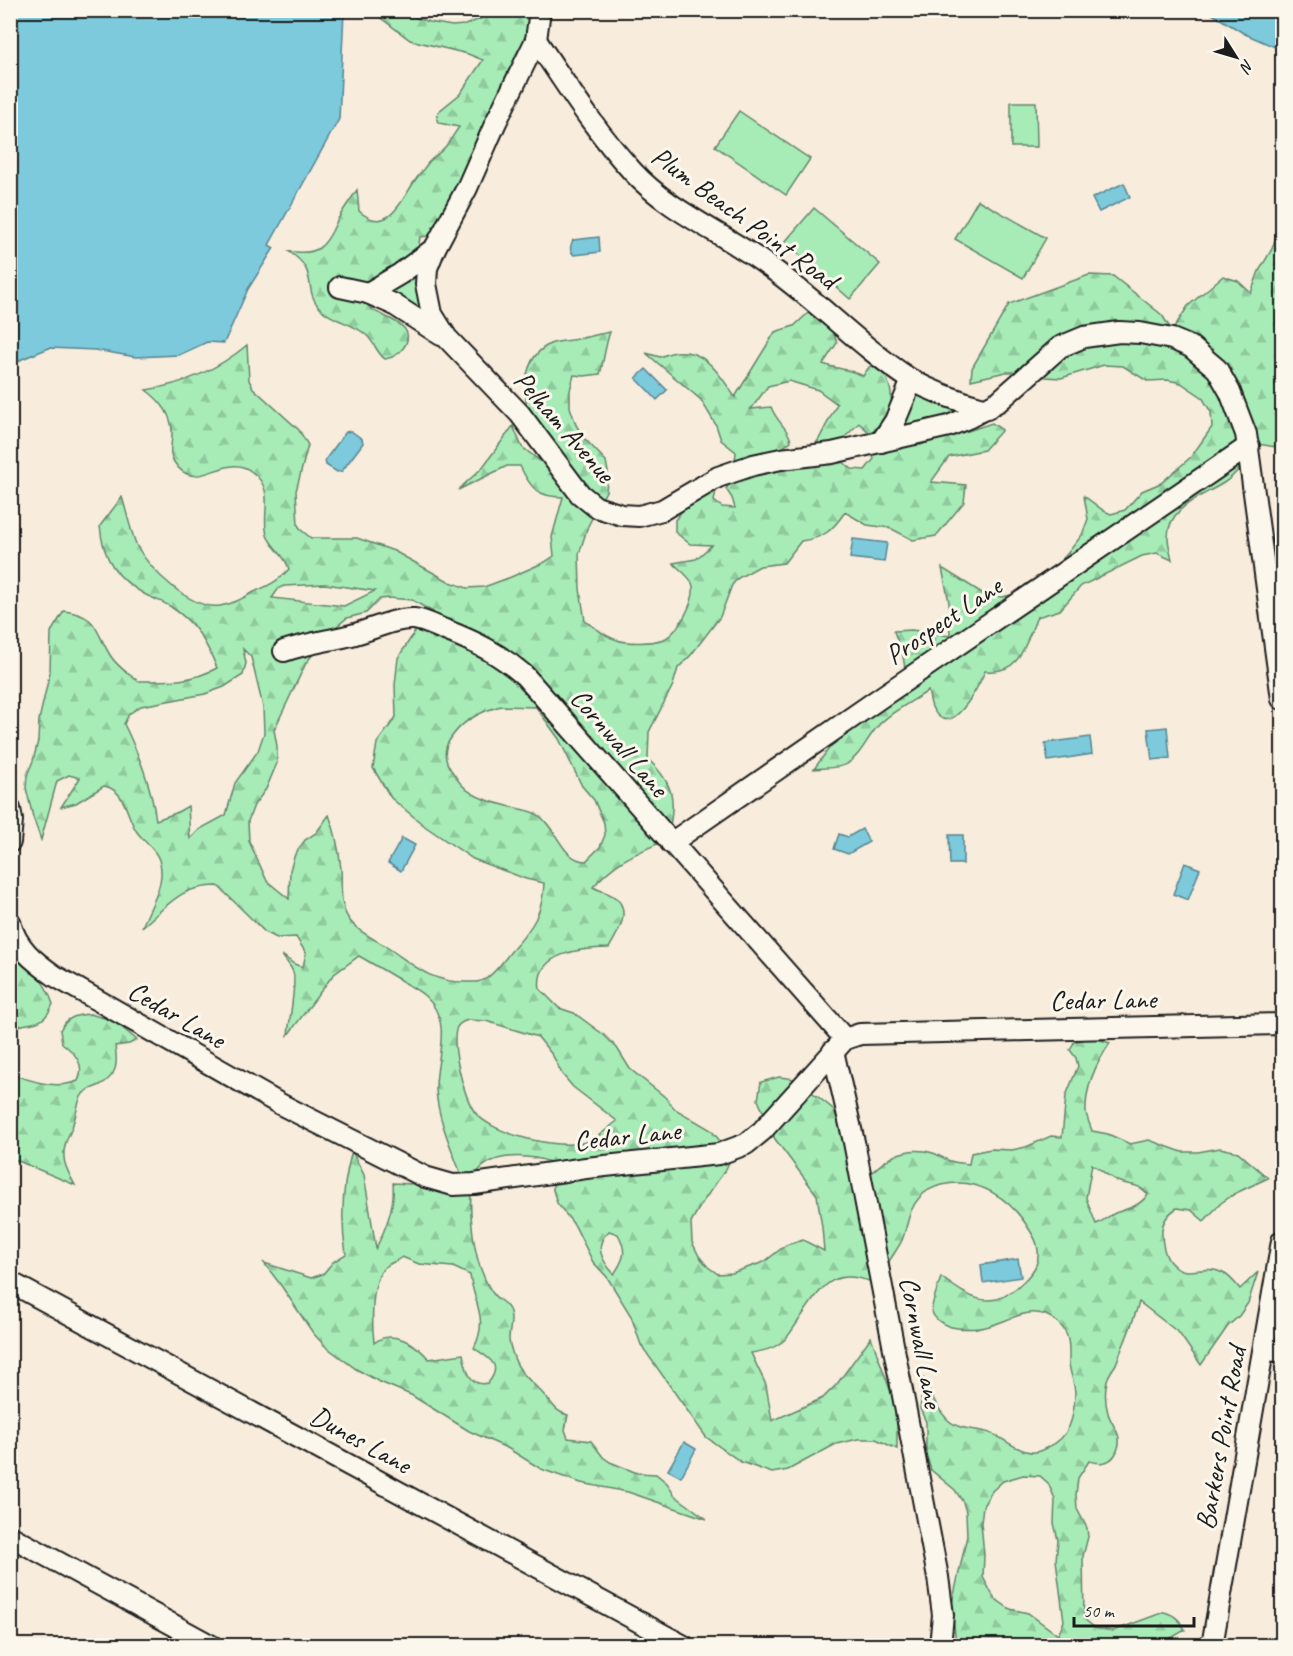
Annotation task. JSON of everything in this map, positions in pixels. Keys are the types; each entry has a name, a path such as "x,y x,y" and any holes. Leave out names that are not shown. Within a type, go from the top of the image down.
{"street":[{"path":"536,40 540,10"},
{"name":"Pelham Avenue","path":"536,40 467,188 435,248 427,268 426,284 432,314 451,342 520,414 580,494 596,507 622,515 639,516 662,510 718,477 753,465 832,453 949,426 987,409 1007,395 1060,347 1084,337 1119,332 1172,339 1191,347 1211,362 1230,392 1249,446"},
{"name":"Plum Beach Point Road","path":"536,40 590,122 635,174 673,205 743,248 790,281 912,380 966,403 987,409"},
{"name":"Pelham Avenue","path":"368,293 400,274 435,248"},
{"path":"340,287 368,293 417,318 451,342"},
{"path":"881,442 895,421 912,380"},
{"path":"1249,446 1279,637 1282,699"},
{"name":"Prospect Lane","path":"671,843 870,704 1249,446"},
{"name":"Cornwall Lane","path":"284,651 413,619 481,644 502,657 524,675 671,843 839,1045 854,1142 939,1577 943,1615 940,1646"},
{"path":"10,809 10,842"},
{"name":"Cedar Lane","path":"10,922 25,952 55,976 280,1104 425,1177 453,1185 719,1154 746,1144 762,1131 839,1045 860,1035 903,1032 1282,1024"},
{"name":"Barkers Point Road","path":"1212,1646 1273,1351 1282,1240"},
{"name":"Dunes Lane","path":"10,1282 684,1646"},
{"path":"10,1536 212,1646"}],"green space":[{"path":"500,11 535,11 529,33 473,157 437,229 428,236 420,237 418,250 363,300 373,310 399,324 407,333 404,347 398,354 385,359 365,334 329,315 318,306 313,297 305,267 288,251 313,251 324,244 357,190 359,211 369,218 378,220 392,213 428,163 445,147 459,127 439,123 438,112 460,94 483,60 468,54 410,40 381,18 411,16 452,26 465,25"},
{"path":"1011,102 1036,102 1037,147 1011,147"},
{"path":"739,111 810,159 786,195 715,146"},
{"path":"978,200 1046,238 1023,278 955,239"},
{"path":"814,208 880,264 850,299 785,242"},
{"path":"1282,219 1282,448 1258,444 1231,478 1180,510 1170,526 1168,540 1172,560 1157,553 1142,556 1081,586 1060,610 1037,617 1020,656 1007,668 985,671 971,698 956,716 948,719 940,718 932,707 928,691 882,722 856,757 847,764 814,769 841,732 904,677 903,659 894,631 912,630 950,636 949,602 942,568 982,593 1002,597 1015,594 1028,583 1049,573 1082,535 1088,519 1084,496 1111,514 1125,510 1142,491 1161,483 1191,457 1212,427 1211,412 1202,397 1181,383 1168,380 1147,381 1123,366 1104,365 1061,378 1006,372 971,380 972,368 1009,304 1089,275 1113,276 1162,315 1172,331 1188,306 1223,276 1238,281 1251,293 1259,271 1272,249"},
{"path":"425,259 433,326 374,292"},
{"path":"808,313 825,319 831,326 837,343 823,364 863,376 869,367 875,364 887,379 891,399 888,411 882,420 871,434 859,423 846,436 843,462 852,469 865,470 874,459 871,452 886,446 921,445 943,436 992,423 1002,430 984,450 949,457 931,482 966,485 964,502 936,536 913,540 890,528 867,525 845,512 827,532 816,538 801,541 784,563 760,566 738,578 732,585 720,617 678,668 673,685 649,732 648,759 665,779 672,796 668,839 619,863 593,887 614,896 621,904 622,923 616,936 609,948 574,951 552,960 540,977 540,989 559,1008 574,1013 604,1035 617,1048 630,1069 665,1097 675,1109 711,1130 725,1147 730,1160 726,1169 691,1222 692,1242 699,1256 718,1274 732,1273 764,1262 786,1245 803,1240 824,1251 817,1195 775,1139 758,1100 761,1082 779,1077 795,1079 832,1108 862,1182 885,1161 902,1153 922,1151 933,1153 952,1162 969,1164 971,1153 991,1149 1012,1150 1026,1147 1051,1136 1062,1137 1066,1096 1078,1066 1070,1050 1074,1042 1088,1039 1101,1040 1110,1043 1096,1067 1088,1093 1086,1112 1092,1131 1108,1134 1130,1144 1149,1140 1182,1152 1220,1148 1238,1152 1268,1178 1221,1203 1204,1221 1191,1210 1177,1208 1165,1220 1162,1227 1164,1247 1167,1258 1174,1266 1186,1271 1218,1271 1228,1276 1240,1289 1258,1272 1248,1303 1228,1326 1201,1365 1179,1333 1139,1302 1116,1364 1106,1384 1107,1409 1118,1434 1118,1448 1114,1456 1107,1461 1099,1463 1089,1461 1078,1478 1077,1509 1087,1528 1088,1537 1083,1556 1084,1619 1095,1628 1113,1631 1164,1612 1168,1613 1177,1618 1185,1630 1159,1645 956,1645 952,1604 967,1536 966,1512 955,1490 931,1470 926,1454 926,1422 920,1409 924,1379 940,1410 952,1423 990,1433 1029,1452 1042,1450 1061,1438 1072,1419 1074,1403 1075,1390 1070,1367 1068,1339 1060,1324 1053,1319 1044,1314 1035,1313 1017,1316 980,1328 964,1328 946,1325 933,1314 932,1305 941,1277 973,1297 992,1300 1013,1291 1034,1269 1038,1261 1036,1241 1022,1218 1003,1200 992,1192 968,1184 942,1185 927,1191 919,1198 910,1213 902,1240 887,1266 882,1286 852,1277 832,1281 816,1296 785,1340 771,1348 751,1353 766,1385 772,1421 823,1398 837,1384 871,1337 897,1409 897,1449 876,1439 858,1439 836,1444 788,1470 772,1473 741,1462 706,1437 641,1345 631,1316 607,1277 593,1262 575,1226 557,1203 553,1190 553,1163 523,1157 492,1161 477,1173 473,1182 471,1207 473,1237 486,1281 497,1298 509,1309 511,1323 509,1341 518,1366 554,1407 568,1415 565,1430 568,1438 591,1441 603,1457 610,1462 637,1473 656,1474 667,1483 674,1495 707,1519 628,1492 581,1483 541,1469 509,1449 469,1431 411,1395 356,1369 325,1346 313,1333 264,1263 311,1278 323,1274 333,1262 346,1254 343,1202 352,1151 364,1175 376,1248 389,1217 393,1200 393,1183 432,1185 461,1174 445,1133 437,1101 436,1078 441,1030 434,1007 419,992 359,956 333,975 288,1035 294,976 282,955 294,964 303,967 306,953 296,937 277,938 266,933 218,886 194,889 184,893 142,927 159,888 161,867 154,851 133,826 125,804 111,788 104,786 76,803 61,807 80,778 69,775 57,781 41,840 33,817 26,788 27,775 38,741 39,720 50,672 51,632 64,611 84,616 90,620 113,659 138,681 188,679 217,668 194,626 168,605 146,595 127,582 108,559 100,526 122,497 135,542 143,556 161,577 197,602 209,606 229,604 273,583 289,569 267,535 266,494 259,479 242,467 231,466 201,475 183,472 171,455 172,428 168,415 157,399 146,390 200,375 224,362 247,345 249,380 253,388 299,430 308,445 296,491 298,525 301,530 311,538 357,538 394,551 450,582 467,588 484,587 545,562 554,556 552,537 563,497 554,497 536,490 520,466 507,466 458,490 482,468 513,426 522,447 539,460 531,431 526,398 529,366 537,354 550,344 610,332 600,374 574,375 570,390 570,407 576,425 584,438 606,461 608,472 606,491 588,526 579,554 580,589 585,621 613,639 647,642 664,639 675,630 686,614 692,597 692,583 673,563 696,559 712,545 690,544 675,532 675,520 689,502 717,485 714,501 722,507 735,508 726,489 733,478 736,452 721,440 716,425 701,400 646,353 660,357 673,352 695,354 713,367 735,397 775,332 794,326","holes":["789,381 818,390 837,404 819,439 800,467 788,466 776,453 791,441 771,407 751,409 768,386","325,584 375,591 344,606 272,598 279,588","389,598 412,600 433,612 414,633 398,658 395,685 396,717 377,743 373,768 391,798 426,827 473,859 526,879 544,883 542,902 532,926 498,968 482,981 453,981 432,976 351,923 343,906 339,855 329,815 316,833 305,840 295,854 290,870 289,899 267,881 249,841 248,821 277,763 274,730 306,663 332,630 347,618 366,613 380,599","243,649 251,657 263,707 264,733 258,751 235,783 226,815 200,829 190,839 188,806 156,820 144,770 124,724 129,714 141,706 205,694 224,687 243,675 246,663","501,706 536,707 559,739 582,786 594,800 604,823 605,835 600,847 586,861 571,855 538,815 480,797 467,790 459,782 447,763 446,748 459,728 478,714","468,1020 486,1021 538,1037 573,1087 617,1121 590,1141 560,1144 526,1139 483,1120 470,1104 462,1082 455,1045 457,1027","1092,1164 1117,1181 1137,1186 1148,1194 1135,1206 1115,1213 1096,1224 1086,1198","609,1231 618,1234 621,1240 624,1254 614,1274 603,1258 601,1242","402,1257 419,1264 453,1267 470,1275 480,1319 480,1328 474,1348 489,1358 495,1371 488,1383 476,1383 469,1376 463,1354 429,1359 411,1343 403,1340 388,1337 374,1343 374,1292 385,1267","1023,1475 1040,1476 1048,1483 1055,1499 1054,1523 1058,1540 1056,1560 1064,1621 1058,1635 1028,1613 1010,1609 994,1598 983,1577 984,1555 981,1523 983,1506 992,1491 1003,1481"]},
{"path":"914,391 969,408 938,426 895,432"},
{"path":"10,949 36,973 46,987 53,1004 40,1021 11,1029"},
{"path":"90,1014 114,1021 137,1040 115,1046 116,1064 110,1078 85,1092 80,1100 64,1151 66,1166 75,1185 11,1158 11,1074 52,1085 78,1081 80,1065 75,1055 62,1043 60,1030 72,1017"}],"water":[{"path":"11,10 344,11 339,119 269,245 274,248 248,289 224,343 207,342 179,355 136,357 95,350 49,348 22,359 11,367"},
{"path":"1207,11 1282,11 1282,50 1245,34"},
{"path":"1124,183 1130,197 1099,212 1092,198"},
{"path":"599,237 600,252 574,255 571,251 573,240"},
{"path":"646,369 667,390 657,400 636,378"},
{"path":"351,431 362,439 363,443 342,471 337,472 326,465 325,460 346,432"},
{"path":"853,539 887,543 884,562 850,558"},
{"path":"1167,727 1170,758 1152,760 1148,729"},
{"path":"1090,737 1092,754 1048,761 1045,743"},
{"path":"862,829 869,842 848,854 834,849 839,834 848,837"},
{"path":"949,835 963,835 963,864 950,864"},
{"path":"402,838 415,845 401,871 388,863"},
{"path":"1185,863 1200,869 1188,900 1173,894"},
{"path":"1018,1259 1021,1277 983,1283 981,1265"},
{"path":"684,1442 696,1449 681,1477 668,1470"}]}
